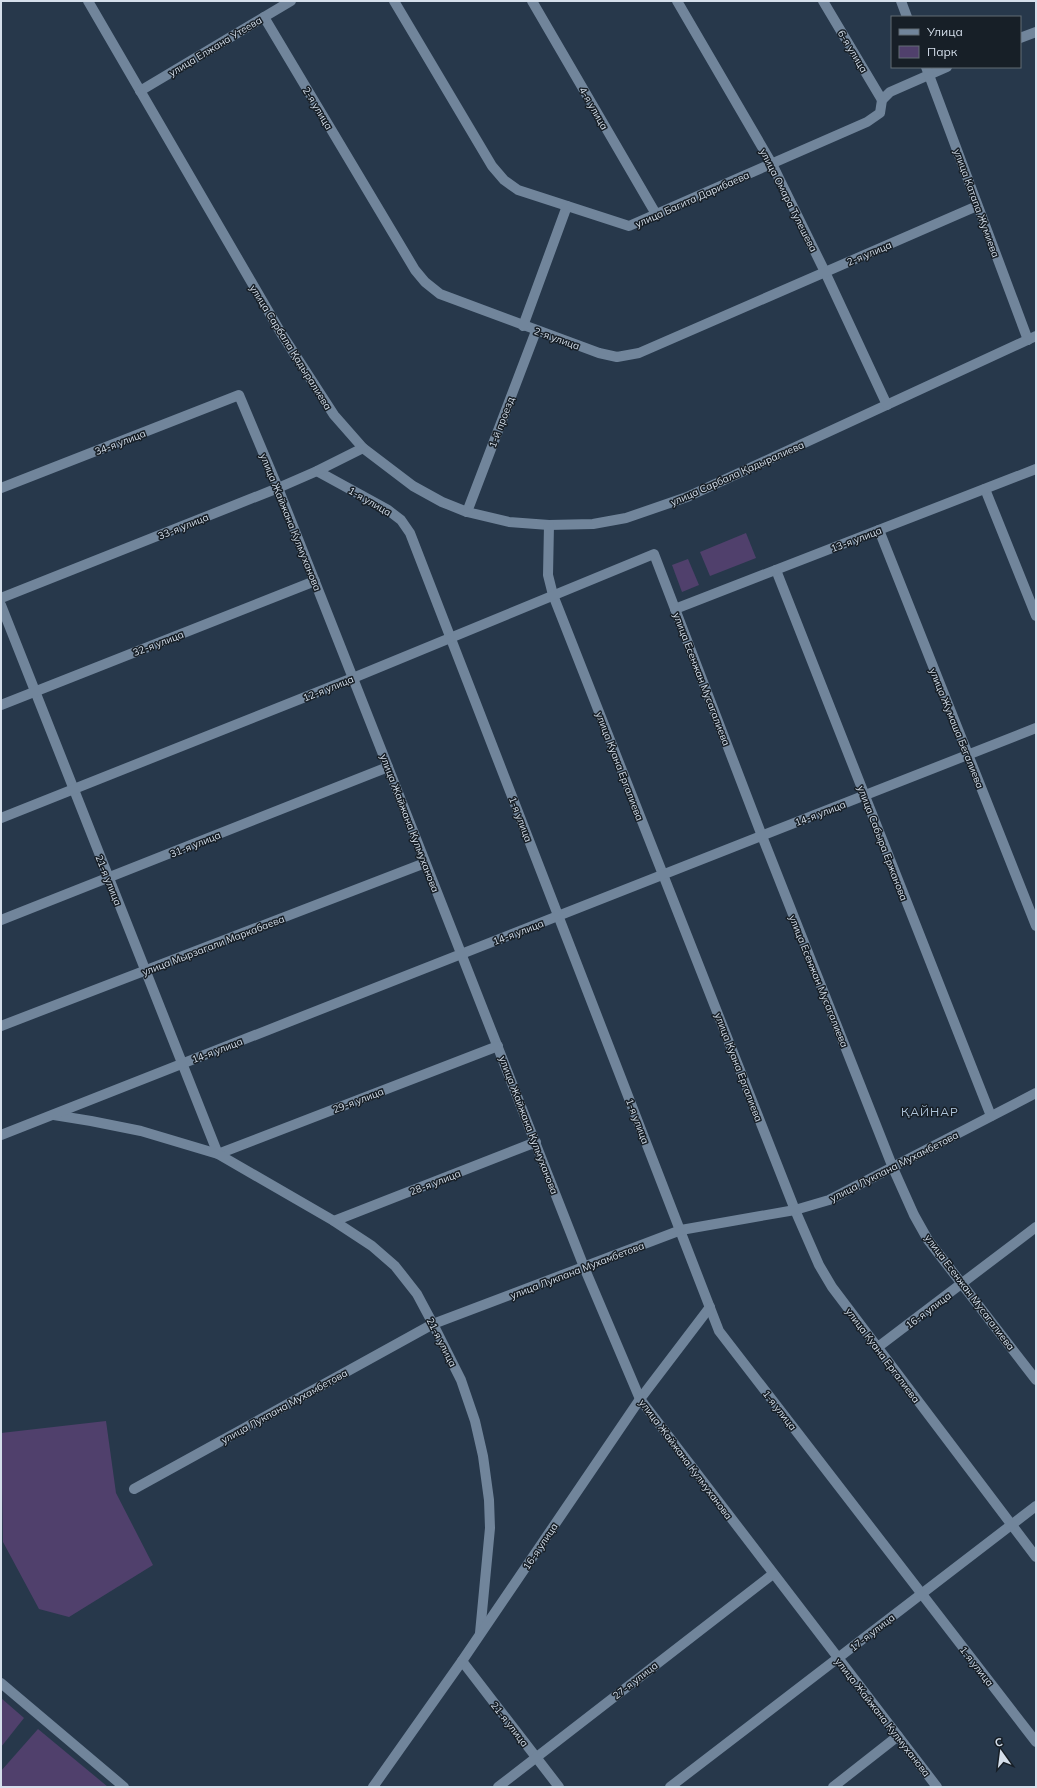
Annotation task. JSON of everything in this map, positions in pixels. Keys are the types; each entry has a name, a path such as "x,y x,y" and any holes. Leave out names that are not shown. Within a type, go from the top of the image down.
{"street":[{"name":"улица Сарбала Қадыралиева","path":"88,1 281,333 334,415 363,448 413,486 442,502 467,512 508,522 549,525 593,524 626,518 687,497 1032,338"},
{"name":"улица Елжана Утеева","path":"140,91 291,1"},
{"name":"улица Багита Дарибаева","path":"394,1 492,166 504,180 518,190 629,226 867,122 880,113 882,100 890,92 928,71 943,68"},
{"name":"4-я улица","path":"532,1 656,214"},
{"name":"улица Омара Тулешева","path":"677,1 772,164 825,272 887,405"},
{"name":"6-я улица","path":"823,1 882,100"},
{"path":"901,1 907,16"},
{"name":"2-я улица","path":"264,17 420,276 440,294 536,331 599,353 617,357 638,353 977,206"},
{"path":"1021,38 1036,32"},
{"name":"улица Катапа Жумиева","path":"928,71 977,206 1032,338"},
{"path":"523,326 567,206"},
{"name":"1-й проезд","path":"467,512 536,331"},
{"name":"улица Жайжана Кулмуханова","path":"239,395 278,488 584,1267 640,1399 938,1787"},
{"name":"34-я улица","path":"1,488 239,395"},
{"name":"33-я улица","path":"1,598 278,488 317,471 363,448"},
{"name":"13-я улица","path":"675,609 1036,469"},
{"name":"1-я улица","path":"317,471 388,510 401,520 410,533 719,1331 1036,1742"},
{"path":"985,489 1036,616"},
{"name":"улица Куана Ергалиева","path":"549,525 548,574 553,595 795,1210 819,1265 832,1287 1036,1557"},
{"name":"улица Жумаша Бегалиева","path":"879,530 1036,926"},
{"name":"12-я улица","path":"1,818 353,678 654,554"},
{"name":"улица Есенжан Мусагалиева","path":"654,554 762,836 893,1168 914,1215 928,1240 1036,1380"},
{"name":"улица Сабыра Ержанова","path":"776,570 991,1116"},
{"name":"32-я улица","path":"1,705 315,582"},
{"name":"21-я улица","path":"1,605 218,1154"},
{"name":"14-я улица","path":"1,1135 1036,728"},
{"name":"31-я улица","path":"1,920 388,767"},
{"name":"улица Мырзагали Маркабаева","path":"1,1026 425,863"},
{"name":"29-я улица","path":"218,1154 498,1046"},
{"name":"улица Лукпана Мухамбетова","path":"134,1489 433,1324 681,1230 795,1210 828,1200 893,1168 1036,1093"},
{"name":"21-я улица","path":"52,1115 141,1131 218,1154 334,1221 372,1246 395,1266 417,1294 433,1324 461,1380 475,1421 483,1456 490,1528 480,1633"},
{"name":"28-я улица","path":"334,1221 536,1142"},
{"name":"16-я улица","path":"878,1348 1036,1228"},
{"name":"16-я улица","path":"373,1787 462,1661 640,1399 710,1307"},
{"name":"17-я улица","path":"670,1787 1036,1506"},
{"name":"27-я улица","path":"498,1787 773,1574"},
{"name":"21-я улица","path":"462,1661 559,1787"},
{"path":"1,1683 124,1787"},
{"path":"833,1787 898,1736"}],"green space":[{"path":"746,533 756,558 710,576 700,552"},
{"path":"688,559 699,585 682,592 672,565"},
{"path":"106,1421 116,1493 153,1565 69,1617 39,1609 3,1542 1,1433"},
{"path":"1,1698 24,1718 1,1747"},
{"path":"38,1729 108,1787 1,1787 1,1771"}],"district":[{"name":"ҚАЙНАР","path":"930,1112"}]}
